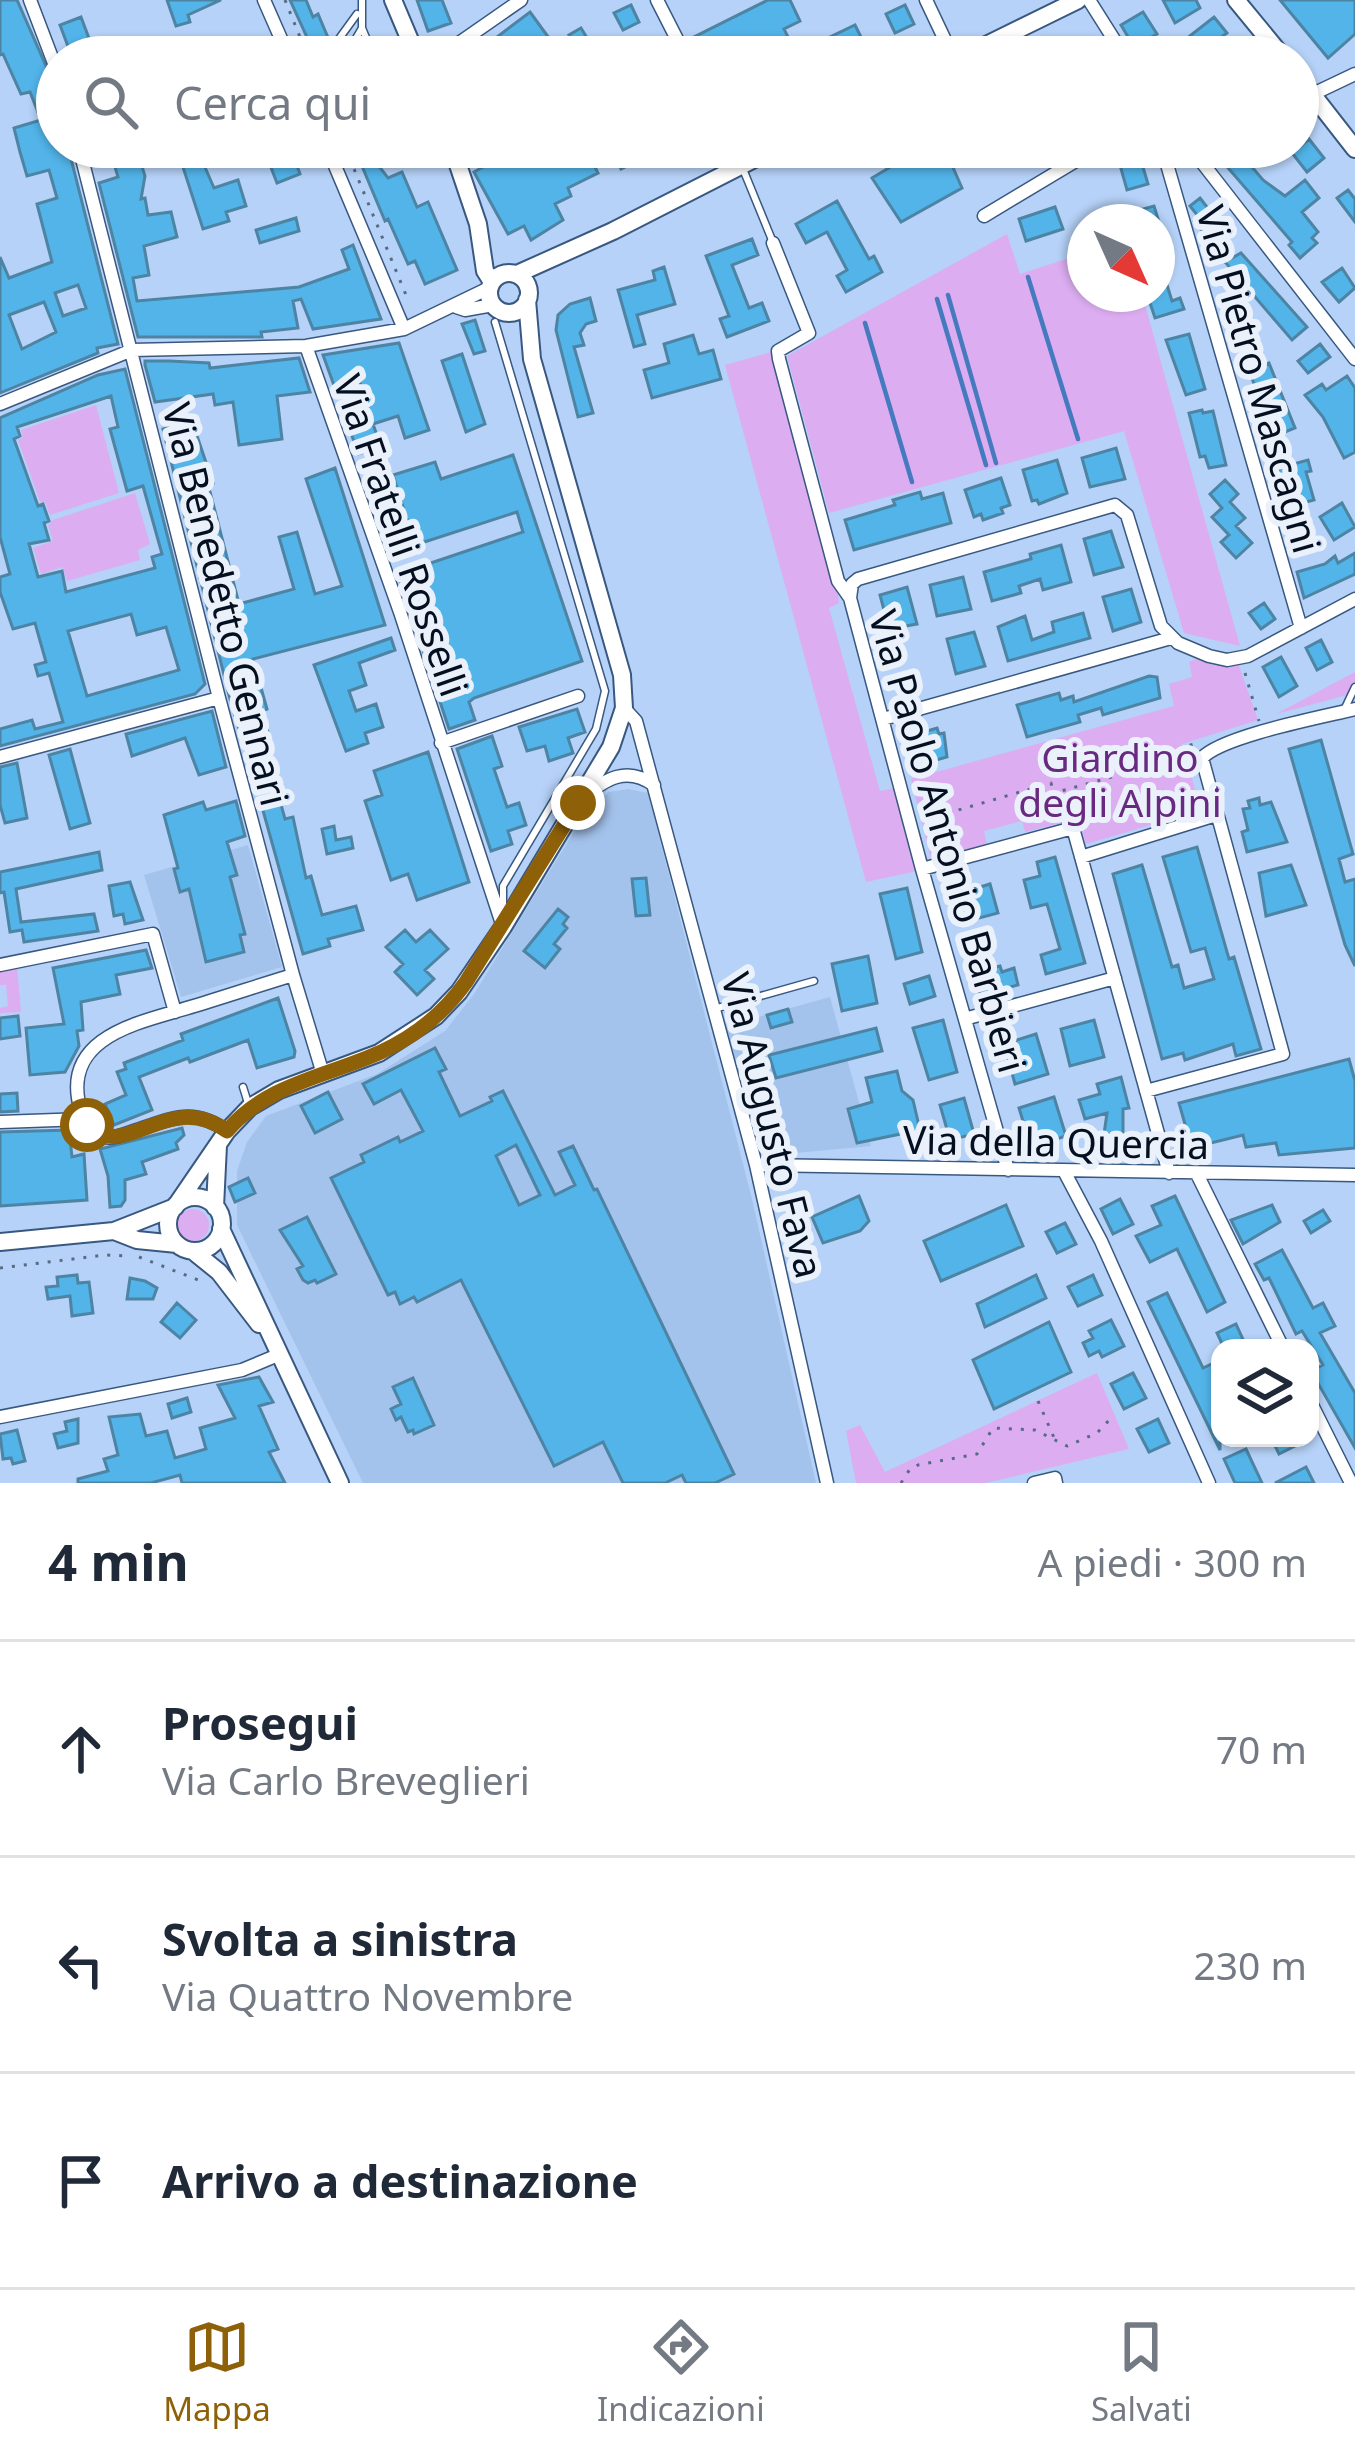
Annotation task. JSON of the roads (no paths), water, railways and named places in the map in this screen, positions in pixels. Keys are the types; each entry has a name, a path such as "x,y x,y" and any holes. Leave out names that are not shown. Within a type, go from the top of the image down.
{"main road":[{"path":"393,0 408,36"},
{"path":"1002,36 1078,0"},
{"path":"1236,0 1265,36"},
{"path":"1319,102 1355,149"},
{"path":"268,1334 219,1272 168,1230 175,1207 250,1107 279,1090 379,1053 426,1026 459,992 611,747 624,708 622,675 532,359 506,294 485,271 478,224 459,168"},
{"path":"506,294 567,252 735,168"},
{"path":"223,1138 215,1207 221,1228 340,1483"},
{"path":"0,1242 114,1231 196,1198 215,1207"},
{"path":"114,1231 136,1240 185,1248 208,1247 221,1228"}],"street":[{"path":"30,0 44,36"},
{"path":"264,0 280,36"},
{"path":"469,36 521,0"},
{"path":"657,0 675,36"},
{"path":"926,0 946,36"},
{"path":"1090,0 1112,36"},
{"path":"1319,91 1355,74"},
{"name":"Via Benedetto Gennari","path":"85,168 133,350 154,451 292,975 323,1074"},
{"path":"337,168 409,326"},
{"path":"984,216 1065,168"},
{"name":"Via Pietro Mascagni","path":"1168,168 1301,628"},
{"path":"1206,168 1355,359"},
{"name":"Via Paolo Antonio Barbieri","path":"773,243 809,333 778,351 779,359 1008,1170"},
{"path":"0,404 133,350 306,346 409,326 456,307 460,301 506,294"},
{"name":"Via Fratelli Rosselli","path":"306,346 400,612 503,927"},
{"path":"850,598 858,579 1115,506 1127,515 1157,617 1171,638 1218,659 1240,658 1355,599"},
{"path":"883,719 1171,638"},
{"name":"Via Fratelli Rosselli","path":"441,743 578,696"},
{"path":"0,757 219,698"},
{"name":"Via Augusto Fava","path":"624,708 636,721 756,1166 826,1483"},
{"path":"1146,1091 1282,1054 1201,766 1204,754 1350,710"},
{"path":"578,803 626,773 639,774 654,785"},
{"path":"1081,857 1216,815"},
{"path":"922,869 1073,828 1169,1173"},
{"path":"0,964 153,934 175,1012"},
{"path":"223,1138 209,1118 184,1116 110,1138 91,1130 77,1083 89,1053 122,1028 292,975"},
{"path":"968,1018 1115,978"},
{"path":"0,1122 84,1119"},
{"name":"Via della Quercia","path":"756,1166 1355,1175"},
{"path":"1064,1171 1101,1241 1209,1483"},
{"path":"1196,1174 1278,1339"},
{"path":"0,1418 242,1370 278,1355"},
{"path":"1319,1419 1351,1483"},
{"path":"1034,1483 1055,1478 1056,1483"}],"lane":[{"path":"341,36 362,0"},
{"path":"359,10 365,36"},
{"path":"357,36 362,28"},
{"path":"742,168 773,243"},
{"path":"503,927 503,886 596,729 605,691 506,294"},
{"path":"1350,710 1355,687"},
{"path":"714,1009 814,981"},
{"path":"243,1087 250,1107"}],"waterway":[{"path":"1028,277 1078,439"},
{"path":"948,295 996,463"},
{"path":"937,299 986,465"},
{"path":"865,323 912,482"}],"park label":[{"name":"Giardino degli Alpini","path":"1120,778"}]}
